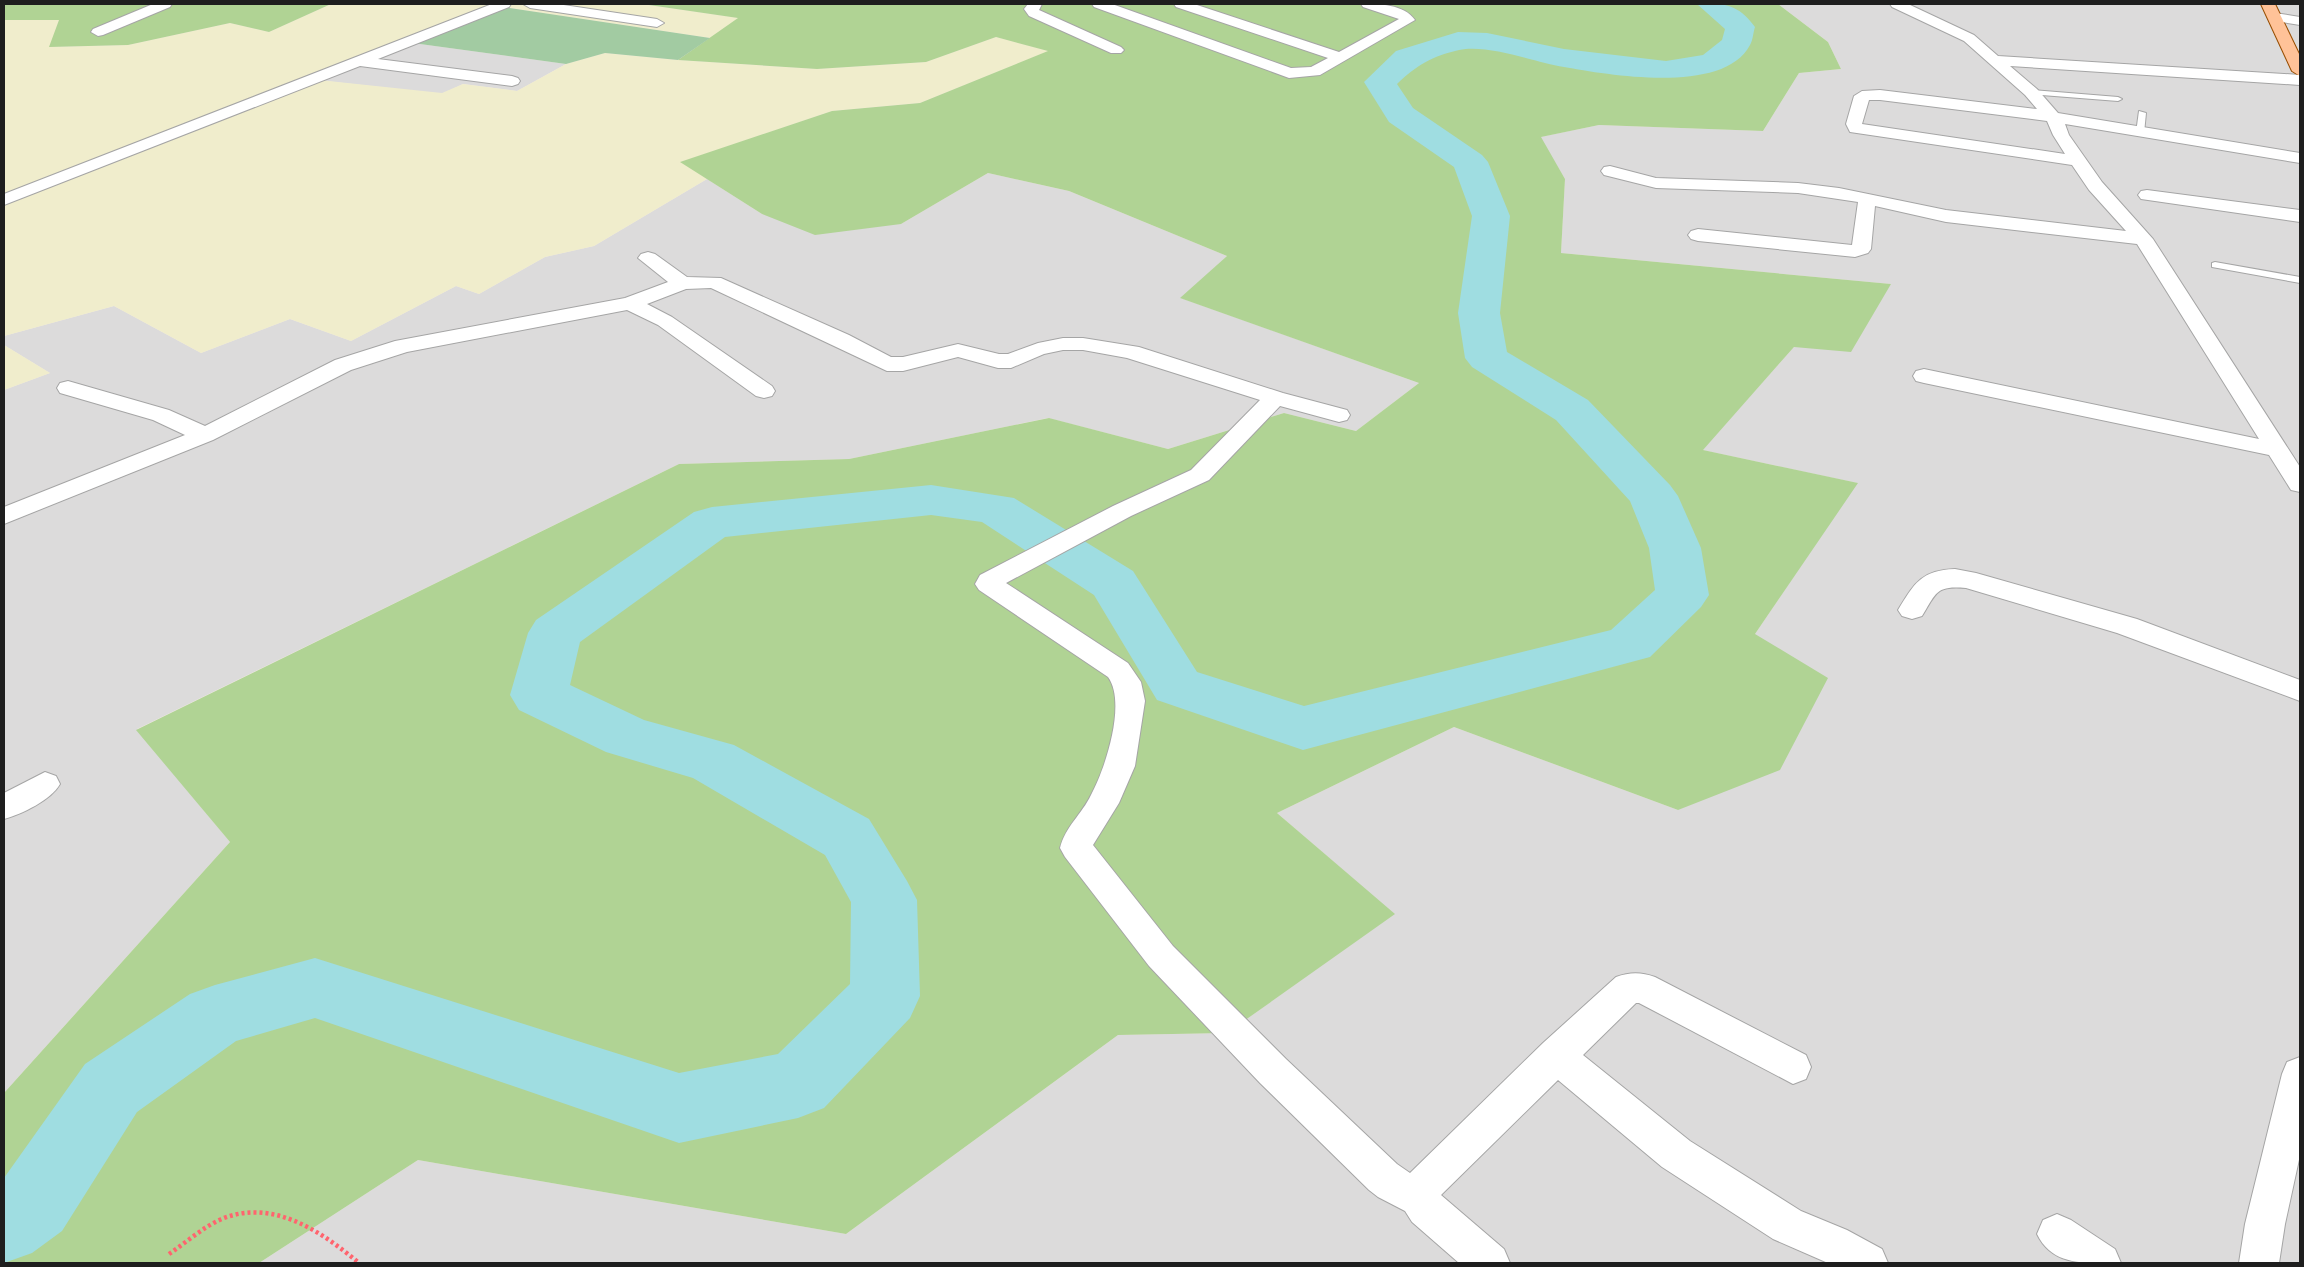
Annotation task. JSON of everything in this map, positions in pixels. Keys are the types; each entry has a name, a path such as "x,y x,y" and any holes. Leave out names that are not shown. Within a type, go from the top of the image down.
{"main road":[{"path":"2268,4 2300,71"}],"street":[{"path":"98,32 165,4"},
{"path":"530,4 657,23"},
{"path":"1034,4 1031,9 1034,13 1116,50"},
{"path":"1099,4 1290,73 1314,72 1408,20 1405,16 1368,4"},
{"path":"1181,4 1340,57"},
{"path":"1897,4 1970,38 2031,92 2054,118 2061,135 2095,186 2144,239 2300,485"},
{"path":"4,200 494,5"},
{"path":"2275,17 2300,21"},
{"path":"359,60 512,81"},
{"path":"1995,60 2300,80"},
{"path":"2079,161 1866,130 1856,128 1854,124 1862,96 1865,94 2054,118 2300,158"},
{"path":"1610,172 1656,183 1798,188 1839,193 1946,216 2144,239"},
{"path":"2147,195 2300,216"},
{"path":"1698,235 1855,251 1860,249 1867,200"},
{"path":"648,258 683,283"},
{"path":"4,516 205,435 343,365 403,346 630,303 683,283 714,282 841,340 886,364 904,364 958,350 998,361 1011,361 1038,349 1063,344 1083,344 1131,352 1275,398 1339,415"},
{"path":"630,303 665,321 764,392"},
{"path":"1924,376 2277,450"},
{"path":"68,388 161,415 205,435"},
{"path":"1275,398 1200,475 1122,511 989,581 988,586 1118,670 1127,682 1131,701 1120,766 1103,803 1078,839 1076,848 1161,956 1200,997 1388,1180 1419,1197 1426,1208 1490,1263"},
{"path":"1912,610 1930,582 1944,577 1967,579 2127,626 2300,691"},
{"path":"4,807 45,784"},
{"path":"1419,1197 1424,1184 1556,1055 1628,988 1643,988 1793,1067"},
{"path":"1556,1055 1676,1154 1787,1225 1833,1244 1868,1263"},
{"path":"2259,1263 2265,1224 2300,1074"},
{"path":"2057,1234 2101,1263"}],"lane":[{"path":"2031,92 2118,99"},
{"path":"2140,133 2142,112"},
{"path":"2215,265 2300,280"}],"path":[{"path":"169,1254 224,1218 256,1211 286,1217 308,1227 328,1239 360,1263"}],"shaded area":[{"path":"331,4 642,4 739,18 710,38 496,6 300,78 442,93 463,84 517,91 566,64 605,53 817,69 926,62 996,37 1049,51 920,103 832,111 681,162 707,179 594,246 545,257 479,294 456,286 351,341 290,319 201,353 114,306 4,336 4,20 59,20 50,47 128,45 230,23 269,32"},
{"path":"1778,4 2300,4 2300,1263 259,1263 418,1160 846,1234 1118,1035 1227,1033 1394,914 1277,813 1454,727 1678,810 1755,634 1857,483 1702,450 1794,347 1891,284 1561,253 1565,179 1540,137 1599,125 1763,131 1799,73 1841,69 1828,42"},
{"path":"398,41 566,64 517,91 463,84 442,94 299,78"},
{"path":"988,173 1069,191 1227,256 1181,298 1419,383 1356,431 1284,413 1168,449 1048,418 849,459 679,464 137,729 230,842 4,1093 4,390 50,373 4,345 4,336 114,306 201,353 290,319 351,341 456,286 479,294 545,257 594,246 707,179 762,214 901,224"},
{"path":"4,345 50,373 4,390"}],"green space":[{"path":"4,4 331,4 269,32 230,23 128,45 49,47 59,20 4,20"},
{"path":"642,4 1778,4 1828,42 1841,69 1799,73 1763,131 1599,125 1541,137 1565,179 1561,253 1891,284 1851,352 1794,347 1703,450 1858,483 1755,634 1828,678 1780,770 1678,810 1454,727 1277,813 1395,914 1227,1033 1118,1035 846,1234 418,1160 259,1263 4,1263 4,1093 230,842 136,730 679,464 849,459 1049,418 1168,449 1284,413 1356,431 1419,383 1180,298 1227,256 1069,191 988,173 901,224 815,235 762,214 680,162 832,111 920,103 1048,51 996,37 926,62 817,69 678,60 738,18"},
{"path":"496,6 710,38 678,60 605,53 566,64 398,41"}],"waterway":[{"path":"4,1225 34,1204 111,1088 215,1016 315,988 679,1108 798,1084 885,996 884,900 847,837 713,761 627,737 539,695 555,633 712,523 931,500 996,509 1114,583 1177,686 1303,728 1630,644 1682,595 1675,548 1653,496 1572,410 1487,358 1479,313 1491,216 1470,162 1401,115 1380,82 1407,58 1458,41 1487,42 1564,58 1666,70 1712,63 1736,44 1740,27 1711,4"}]}
